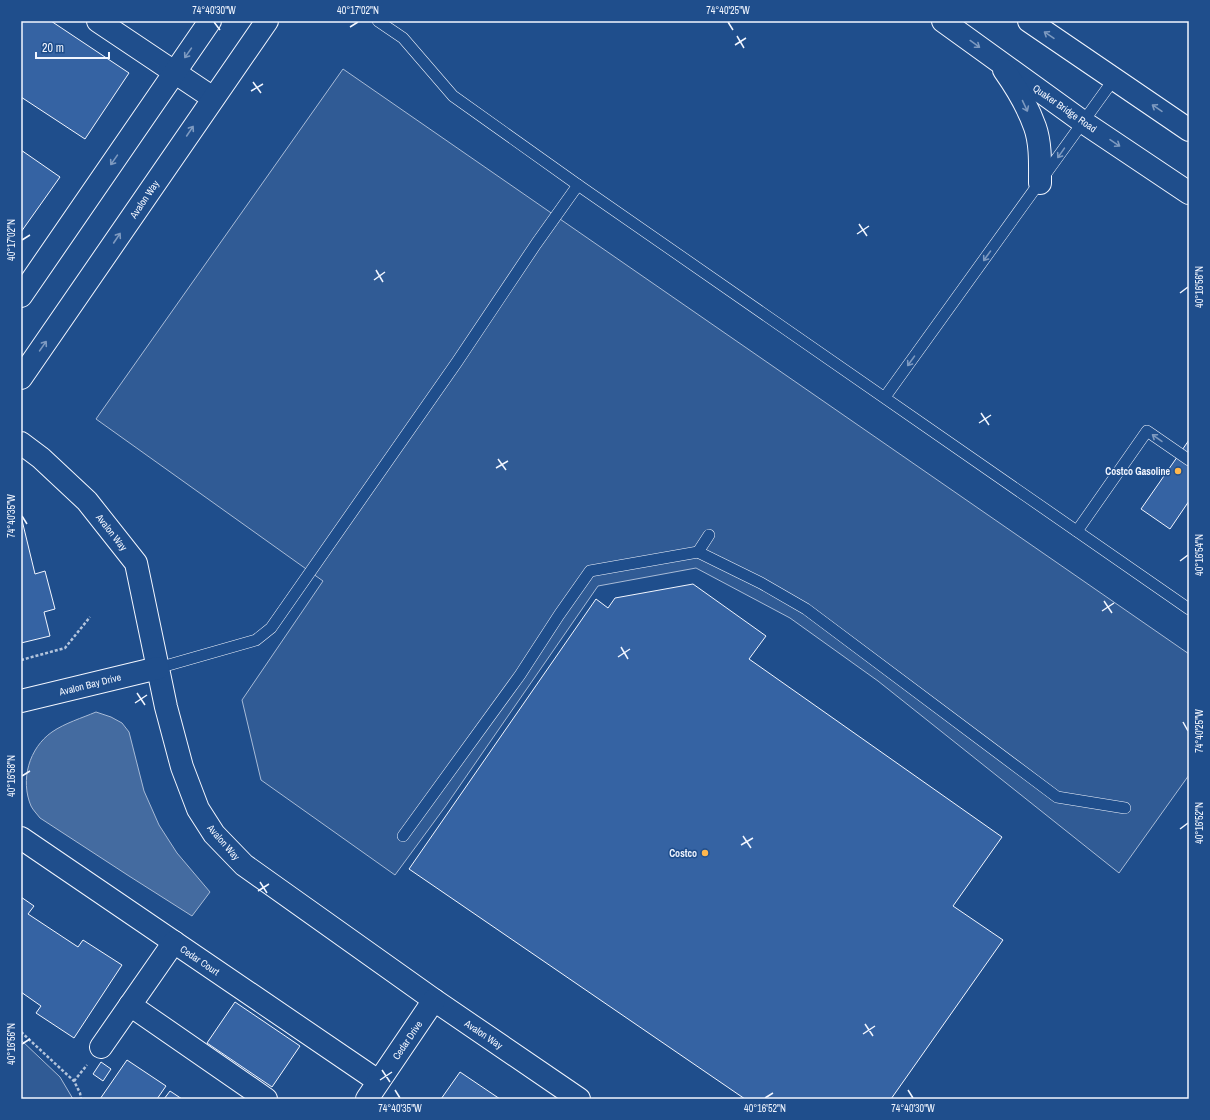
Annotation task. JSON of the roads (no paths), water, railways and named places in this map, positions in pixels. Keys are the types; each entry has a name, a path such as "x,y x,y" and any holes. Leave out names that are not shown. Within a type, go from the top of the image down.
{"street":[{"path":"98,21 213,98"},
{"path":"24,282 175,73 210,21"},
{"name":"Avalon Way","path":"21,378 267,21"},
{"name":"Quaker Bridge Road","path":"943,21 1083,122 1189,193"},
{"path":"1029,21 1189,130"},
{"path":"998,60 1018,91 1035,127 1039,153 1040,183"},
{"name":"Avalon Way","path":"21,443 41,458 87,501 136,563 158,668 182,767 198,809 214,834 244,865 434,1000 579,1099"},
{"name":"Avalon Bay Drive","path":"21,701 158,668"},
{"name":"Cedar Court","path":"21,838 174,942 373,1090"},
{"path":"101,1047 174,942"},
{"name":"Cedar Drive","path":"373,1090 434,1000"},
{"path":"130,1005 266,1099"}],"lane":[{"path":"378,21 403,38 453,96 578,185 1189,609"},
{"path":"885,397 1114,79"},
{"path":"158,668 256,640 271,628 457,362 532,250 578,185"},
{"path":"1077,531 1147,430 1189,460"},
{"path":"698,552 709,535"},
{"path":"403,836 520,675 558,615 590,571 698,552 761,583 806,609 1057,797 1125,808"}],"place":[{"name":"Costco Gasoline","path":"1178,471"},
{"name":"Costco","path":"705,853"}]}
